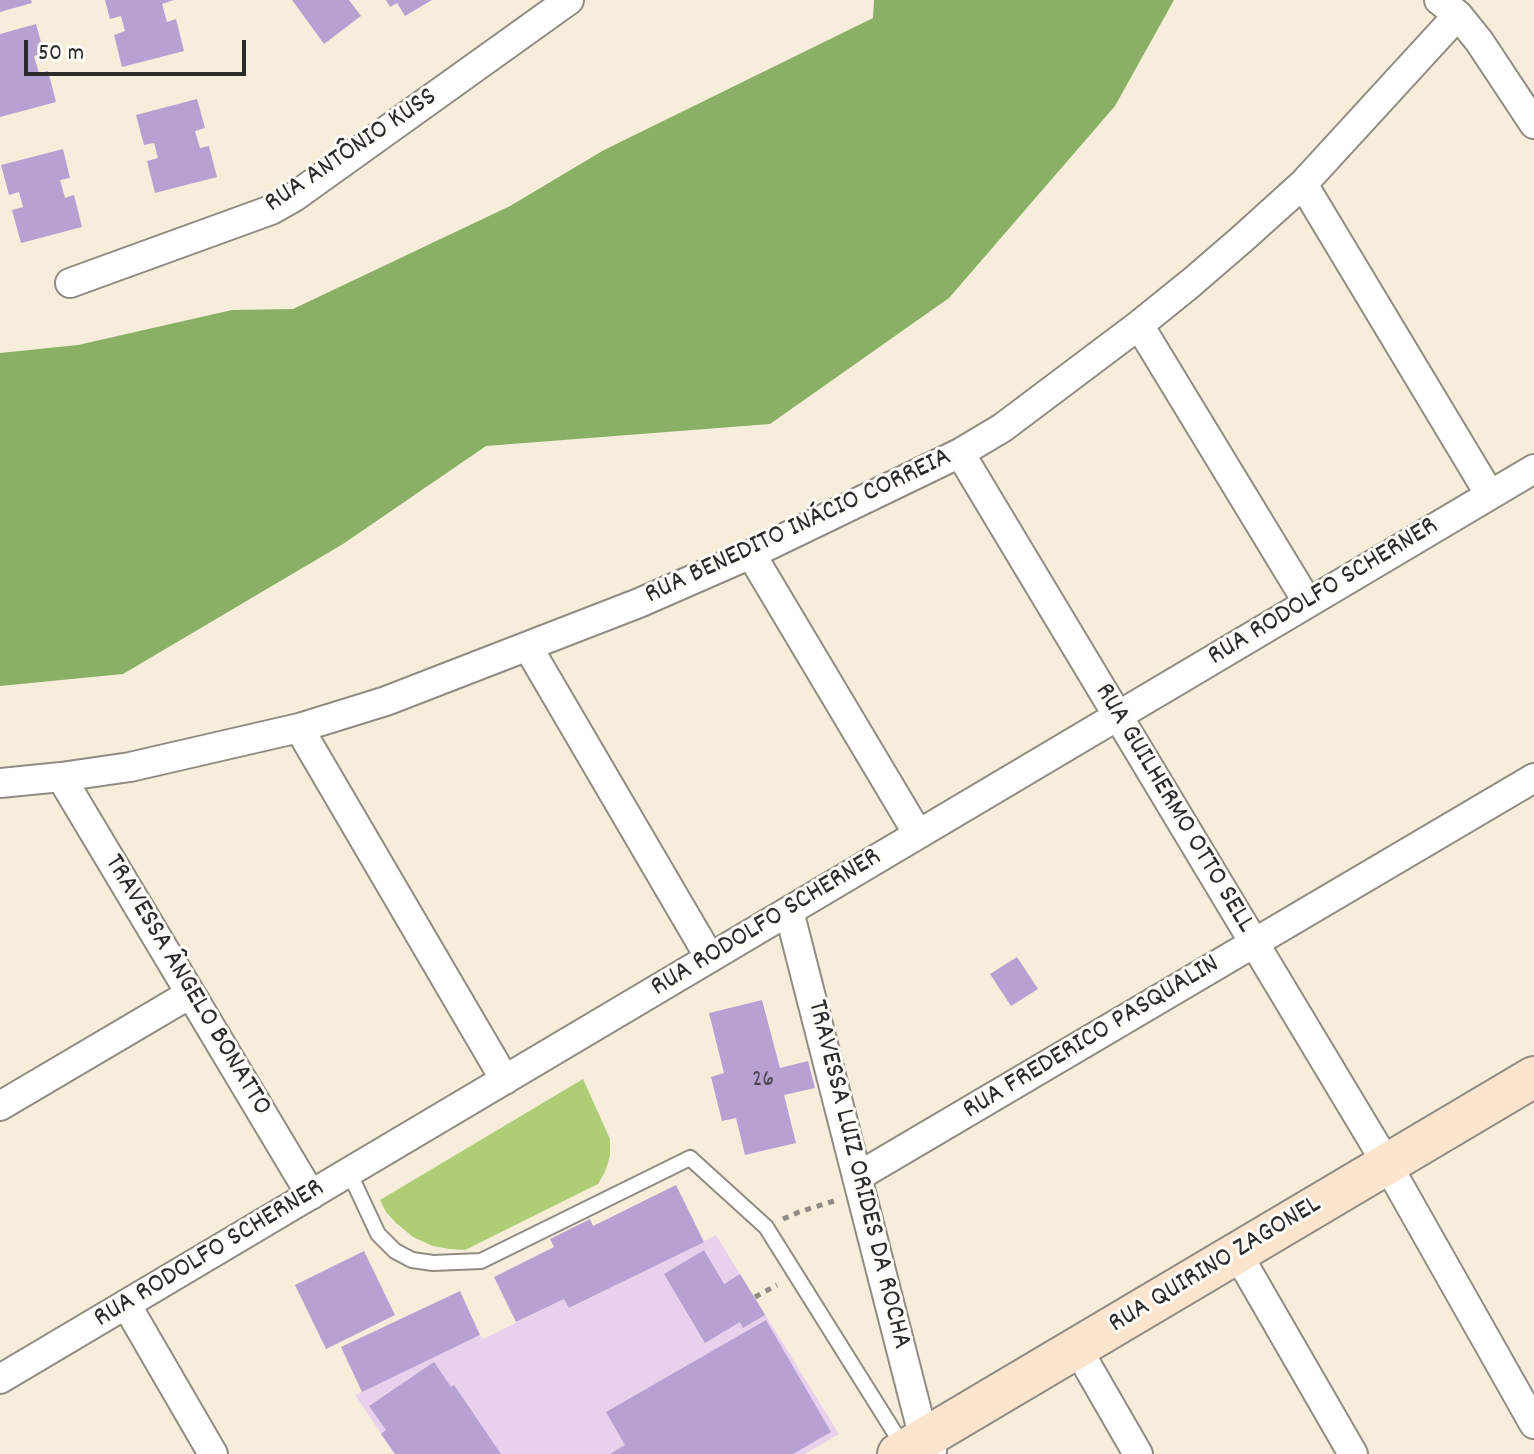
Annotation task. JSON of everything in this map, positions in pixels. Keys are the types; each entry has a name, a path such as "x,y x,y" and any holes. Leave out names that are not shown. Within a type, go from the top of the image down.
{"street":[{"name":"RUA ANTÔNIO KUSS","path":"70,283 271,210 294,197 569,0"},
{"path":"1448,8 1500,71 1534,124"},
{"name":"RUA BENEDITO INÁCIO CORREIA","path":"0,783 130,767 299,728 386,701 639,603 751,554 960,453 1002,428 1139,325 1303,184 1448,8"},
{"path":"1303,184 1490,495"},
{"path":"1139,325 1308,603"},
{"name":"RUA GUILHERMO OTTO SELL","path":"960,453 1387,1164 1534,1424"},
{"name":"RUA RODOLFO SCHERNER","path":"0,1379 1534,469"},
{"path":"751,554 918,834"},
{"path":"528,647 710,958"},
{"path":"299,728 505,1080"},
{"name":"TRAVESSA ÂNGELO BONATTO","path":"61,777 311,1195"},
{"name":"RUA FREDERICO PASQUALIN","path":"859,1186 1254,943 1534,778"},
{"name":"TRAVESSA LUIZ ORIDES DA ROCHA","path":"789,911 859,1186 915,1449"},
{"path":"3,1099 190,994"},
{"name":"RUA QUIRINO ZAGONEL","path":"915,1449 1077,1348 1534,1077"},
{"path":"1237,1253 1353,1454"},
{"path":"126,1304 213,1454"},
{"path":"1077,1348 1138,1454"}],"lane":[{"path":"349,1172 378,1234 395,1251 412,1260 433,1263 481,1261 690,1158 766,1227 915,1449"}],"path":[{"path":"766,1227 859,1186"}],"shaded area":[{"path":"716,1235 839,1434 805,1454 395,1454 355,1395 480,1335 483,1339 564,1299 570,1308"}],"green space":[{"path":"874,0 1174,0 1115,106 949,298 770,424 486,446 343,544 123,674 0,686 0,353 78,345 232,310 293,309 510,206 604,150 873,18"},
{"path":"583,1079 610,1139 610,1156 598,1184 465,1250 433,1246 413,1237 386,1212 380,1200"}],"building":[{"path":"0,0 31,0 32,3 0,12"},
{"path":"105,0 174,0 162,4 167,22 176,19 184,51 122,67 114,35 125,31 121,16 110,19"},
{"path":"292,0 349,0 361,16 324,44"},
{"path":"386,0 432,0 405,16 397,3 390,7"},
{"path":"36,24 44,53 34,56 39,73 48,71 56,102 0,117 0,34"},
{"path":"197,99 205,128 195,131 200,148 209,146 217,177 155,193 147,161 158,158 154,143 144,145 136,115"},
{"path":"63,149 70,178 60,180 65,198 74,195 82,227 21,243 12,210 23,207 19,192 9,195 1,165"},
{"path":"1017,957 1038,989 1011,1006 990,974"},
{"path":"762,1000 780,1068 808,1061 815,1088 784,1095 796,1143 745,1155 736,1118 722,1121 711,1077 724,1073 709,1013"},
{"path":"676,1185 704,1242 569,1308 564,1299 516,1322 494,1277 554,1247 550,1239 590,1219 593,1226"},
{"path":"704,1250 724,1284 740,1274 765,1315 743,1328 740,1322 705,1343 664,1274"},
{"path":"364,1251 395,1315 326,1349 295,1285"},
{"path":"460,1291 480,1335 362,1392 341,1347"},
{"path":"766,1320 831,1432 793,1454 610,1454 625,1445 606,1412"},
{"path":"434,1362 451,1387 454,1385 501,1454 395,1454 381,1434 386,1430 369,1406"}]}
